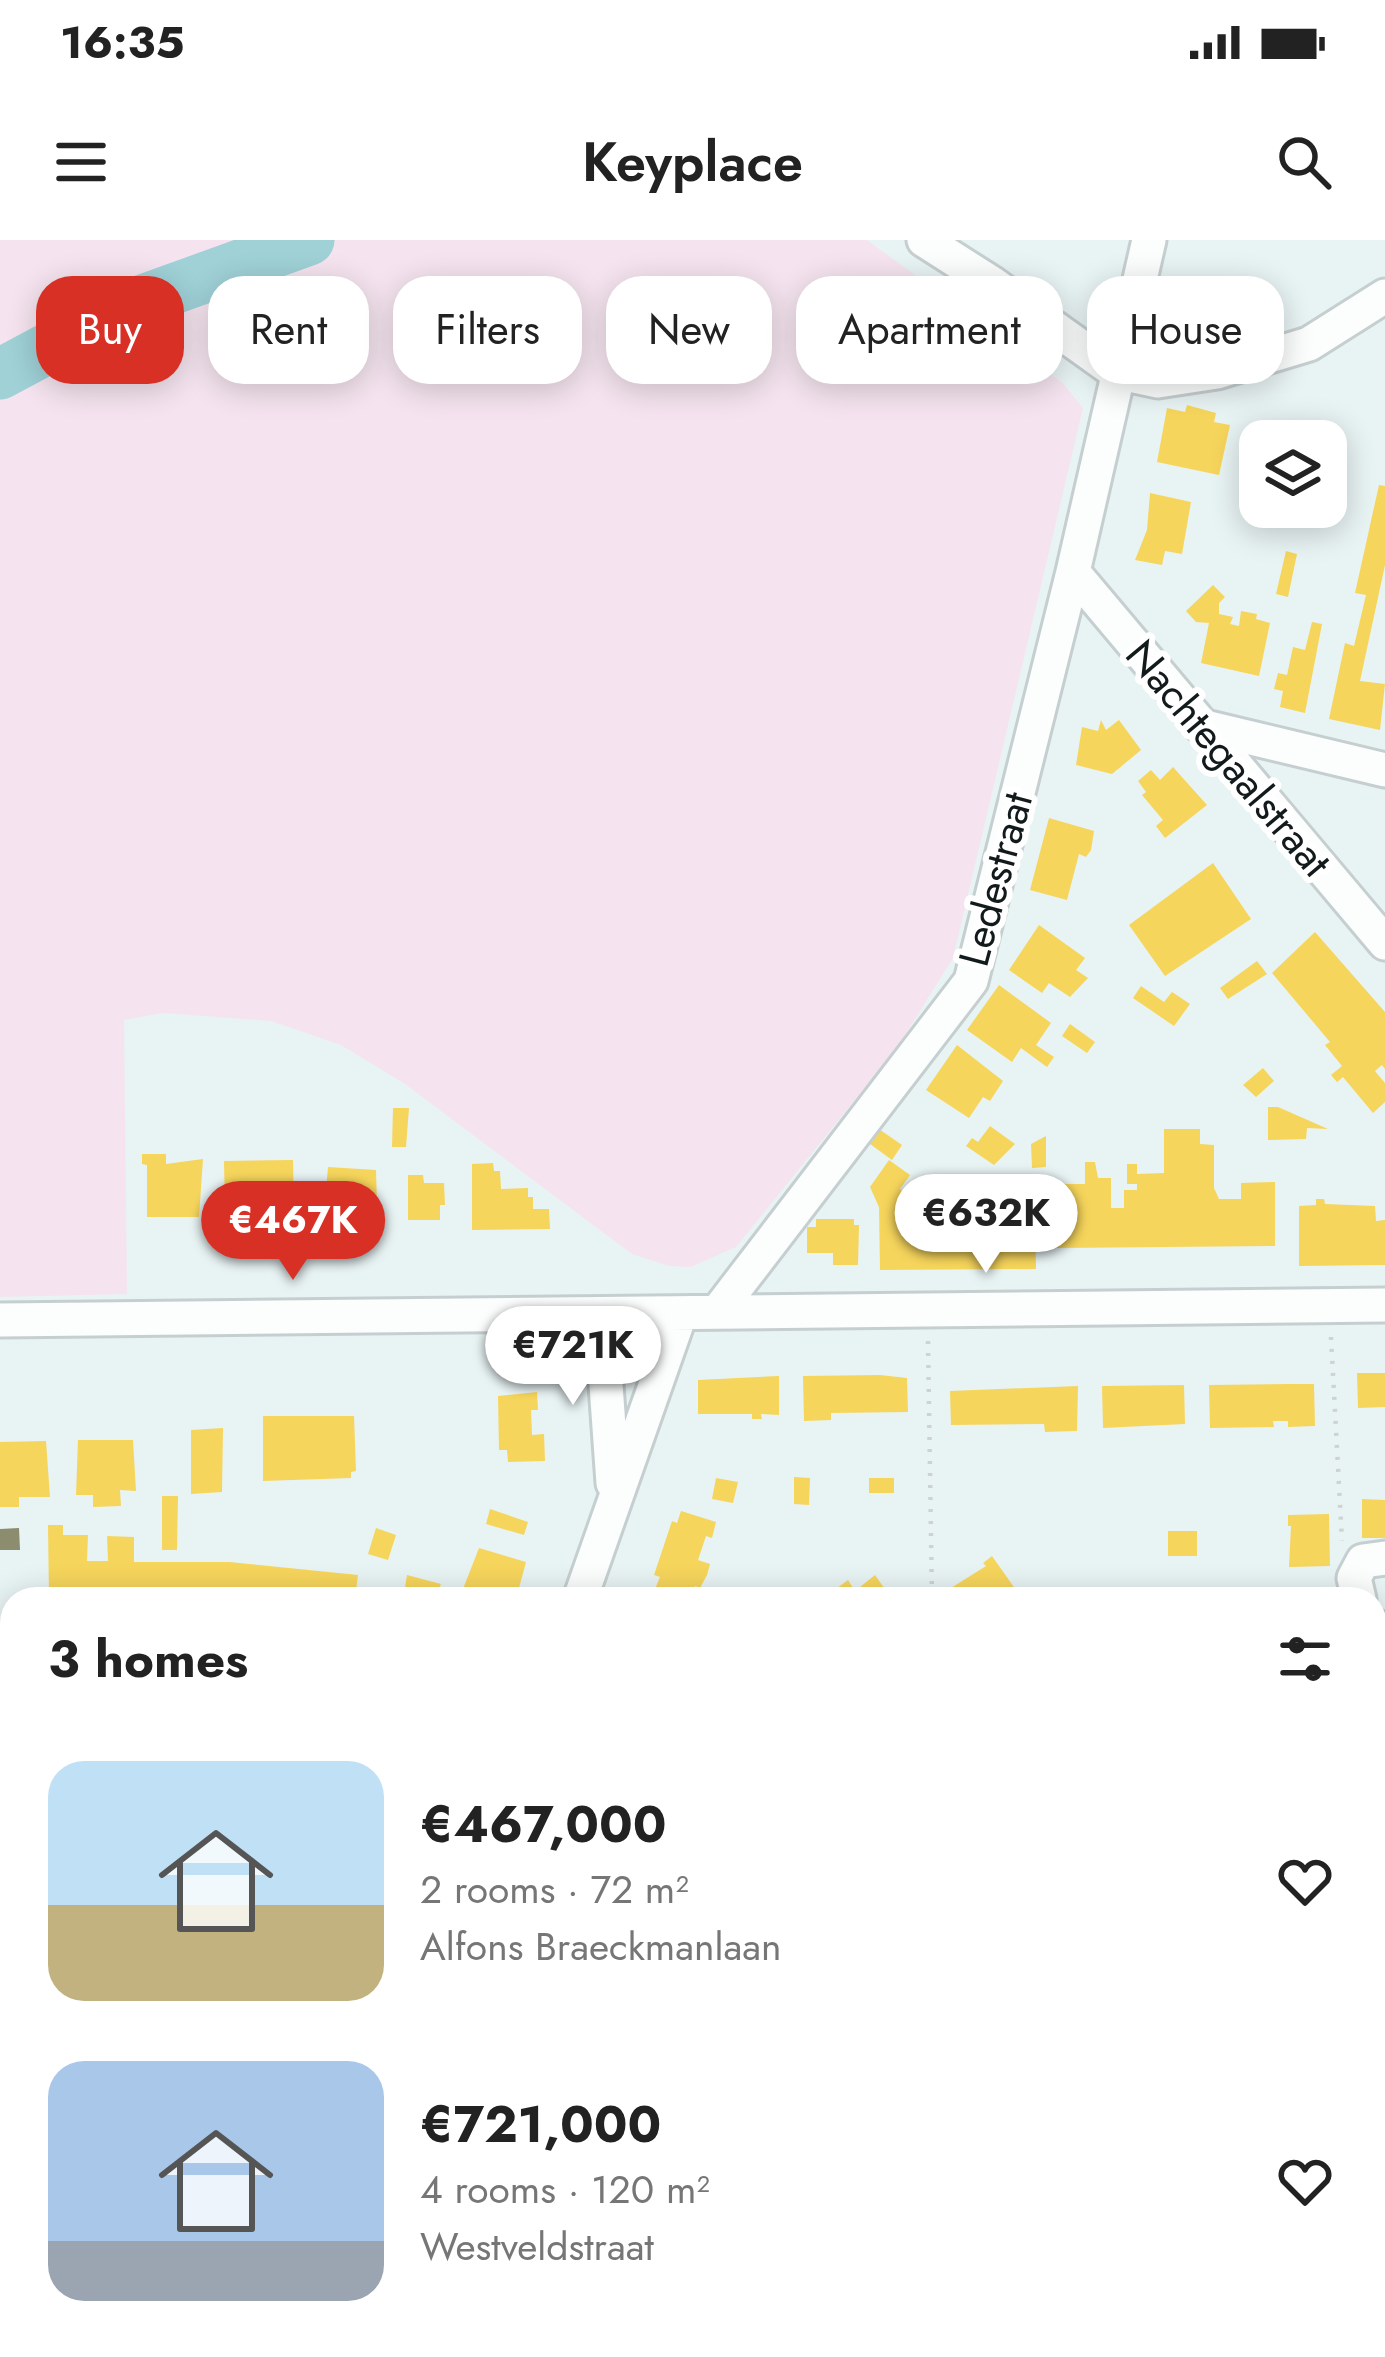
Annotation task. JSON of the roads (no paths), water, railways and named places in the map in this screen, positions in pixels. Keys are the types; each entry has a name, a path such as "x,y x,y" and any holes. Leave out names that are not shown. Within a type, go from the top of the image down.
{"street":[{"path":"924,240 1087,351"},
{"name":"Ledestraat","path":"1140,276 1149,240"},
{"path":"1284,353 1310,344 1385,296"},
{"name":"Ledestraat","path":"718,1311 970,981 1073,572 1113,384"},
{"name":"Nachtegaalstraat","path":"1073,572 1385,944"},
{"path":"1201,726 1385,770"},
{"path":"0,1320 1385,1305"},
{"path":"601,1315 614,1496"},
{"path":"584,1587 680,1315"},
{"path":"1356,1587 1354,1578 1374,1560"}],"waterway":[{"path":"0,374 129,305 309,240"}]}
